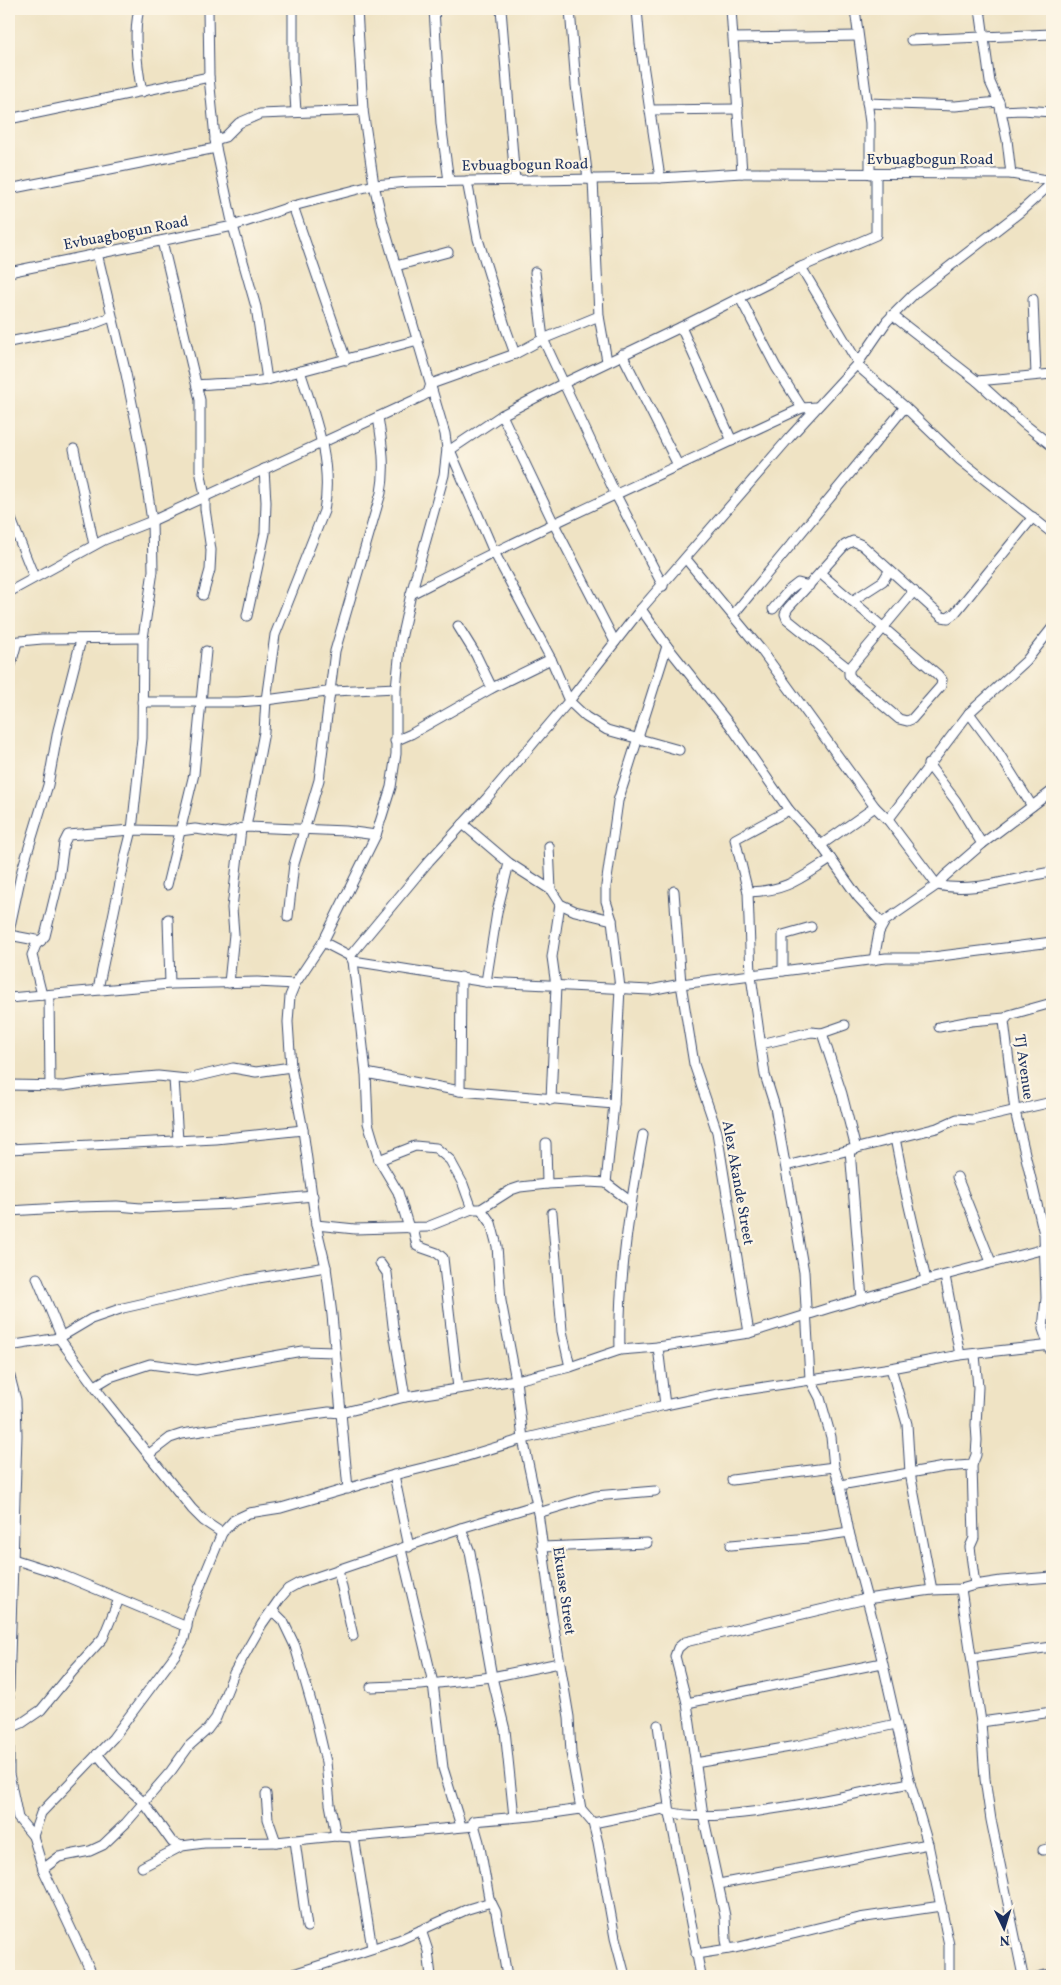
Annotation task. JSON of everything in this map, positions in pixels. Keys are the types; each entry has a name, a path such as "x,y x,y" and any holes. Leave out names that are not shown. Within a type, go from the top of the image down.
{"street":[{"path":"139,9 137,17 137,42 142,92"},
{"path":"208,9 209,77 215,144 233,226 256,307 267,380"},
{"path":"293,9 293,63 296,112"},
{"path":"356,9 363,110 374,184 448,450 494,552 551,659 569,701 586,717 607,730 679,750"},
{"path":"434,9 441,124 449,181"},
{"path":"500,9 515,181"},
{"path":"570,9 576,85 591,179 599,316 607,361"},
{"path":"637,9 640,44 660,178"},
{"path":"731,9 742,173"},
{"path":"348,1490 326,1266 316,1225 303,1130 291,1067 288,1022 290,996 294,984 323,942 376,836 391,787 396,754 396,688 401,639 411,594 444,475 448,450 502,415 564,382 682,327 801,268 876,235 870,123 855,9"},
{"path":"980,9 982,37 990,82 1000,107 1012,174"},
{"path":"911,40 1052,34"},
{"path":"734,38 858,36"},
{"path":"9,119 209,77"},
{"path":"867,103 1000,107 1052,112"},
{"path":"650,110 738,108"},
{"path":"9,189 215,144 239,124 260,114 363,110"},
{"name":"Evbuagbogun Road","path":"9,272 233,226 293,206 374,184 660,178 742,173 1012,174 1052,182"},
{"path":"467,181 478,239 506,329 516,354"},
{"path":"458,1388 443,1258 437,1253 417,1246 398,1192 379,1160 368,1123 366,1073 352,958 430,861 569,701 642,609 816,407 858,363 892,315 914,294 1020,212 1052,182"},
{"path":"293,206 346,360"},
{"path":"162,241 197,385 200,408 200,470 211,550 210,570 202,595"},
{"path":"396,266 448,252"},
{"path":"97,253 126,374 141,447 152,521 153,571 142,638 142,738 132,830 98,989"},
{"path":"801,268 859,367 905,406 960,460 1052,533"},
{"path":"535,272 543,339 616,495 663,586"},
{"path":"740,298 776,367 802,408"},
{"path":"1033,299 1036,375"},
{"path":"892,315 977,380 1023,423 1052,446"},
{"path":"431,384 516,354 543,339 599,316"},
{"path":"9,342 88,326 111,317"},
{"path":"682,327 732,441"},
{"path":"197,385 245,384 267,380 418,340"},
{"path":"622,354 678,465"},
{"path":"229,983 234,938 232,908 243,828 264,732 266,700 275,635 324,511 326,496 323,443 300,371"},
{"path":"977,380 1052,374"},
{"path":"9,592 94,545 152,521 428,393 431,384"},
{"path":"733,615 905,406"},
{"path":"411,594 494,552 678,465 802,408 816,407"},
{"path":"502,415 554,524 615,642"},
{"path":"288,917 294,864 319,780 335,651 384,479 378,417"},
{"path":"74,449 94,545"},
{"path":"246,616 266,526 264,470"},
{"path":"9,514 34,577"},
{"path":"849,669 788,619 785,614 788,608 845,545 853,541 862,545 942,617 948,618 955,613 993,568 1033,517"},
{"path":"686,559 762,650 875,807 888,820 937,885 949,888 970,887 1052,872"},
{"path":"852,601 883,581 889,571"},
{"path":"820,573 852,601 884,628 938,675 942,680 940,686 912,719 907,721 900,720 853,680 849,675 849,669 884,628 914,591"},
{"path":"773,609 789,590 798,583 809,586"},
{"path":"642,609 668,646 730,725 789,810 821,845 858,898 883,924"},
{"path":"458,626 476,655 492,688"},
{"path":"888,820 928,764 962,725 969,713 1026,661 1052,628"},
{"path":"9,672 13,642 42,639 142,638"},
{"path":"9,931 22,870 48,785 58,730 81,640"},
{"path":"606,1184 614,1104 620,988 612,920 606,902 606,886 618,801 668,646"},
{"path":"166,885 194,774 206,651"},
{"path":"395,741 411,734 492,688 551,659"},
{"path":"142,702 266,700 329,692 396,688"},
{"path":"969,713 998,752 1032,806"},
{"path":"928,764 956,801 982,844"},
{"path":"874,960 879,932 883,924 937,885 982,844 1052,791"},
{"path":"821,845 875,807"},
{"path":"789,810 735,839 748,892 751,976 766,1074 775,1107 779,1140 786,1166 804,1272 810,1379 820,1398 831,1436 834,1467 840,1485 849,1532 875,1630 910,1783 928,1844 949,1945 949,1976"},
{"path":"463,824 509,863 551,890 560,904 575,911 612,920"},
{"path":"50,1086 45,995 32,955 33,949 45,936 66,837 70,834 132,830 180,831 195,829 225,833 243,828 306,828 346,831 376,836"},
{"path":"549,846 551,890"},
{"path":"748,892 780,888 796,881 831,859"},
{"path":"486,982 497,912 509,863"},
{"name":"Alex Akande Street","path":"674,891 681,984 694,1064 717,1132 749,1334"},
{"path":"551,1100 556,986 552,957 560,904"},
{"path":"168,919 170,984"},
{"path":"782,971 783,935 811,927"},
{"path":"9,936 41,941"},
{"path":"323,942 352,958 486,982 650,990 681,984 874,960 925,958 1052,942"},
{"path":"460,1091 461,977"},
{"path":"9,998 170,984 257,982 294,984"},
{"name":"TJ Avenue","path":"1052,1003 1009,1015 1005,1018 1004,1027 1015,1110 1049,1248 1043,1329 1052,1355"},
{"path":"938,1026 1005,1018"},
{"path":"761,1044 811,1032 822,1033 845,1025"},
{"path":"822,1033 842,1094 853,1149 862,1299"},
{"path":"9,1085 50,1086 158,1076 187,1079 233,1068 256,1072 291,1067"},
{"path":"366,1073 460,1091 614,1104"},
{"path":"174,1079 178,1140"},
{"path":"786,1166 938,1128 956,1118 974,1120 1052,1102"},
{"path":"9,1149 216,1139 303,1130"},
{"path":"620,1350 621,1288 631,1202 643,1135"},
{"path":"895,1138 926,1280"},
{"path":"546,1143 547,1184"},
{"name":"Ekuase Street","path":"379,1160 415,1146 436,1148 450,1160 477,1209 491,1223 497,1246 501,1300 516,1380 523,1439 538,1509 559,1663 570,1726 571,1753 581,1809"},
{"path":"957,1177 991,1262"},
{"path":"316,1225 355,1230 427,1227 477,1209 511,1190 547,1184 588,1182 606,1184 631,1202"},
{"path":"9,1211 78,1207 117,1206 141,1208 231,1204 313,1196"},
{"path":"552,1212 562,1330 570,1368"},
{"path":"149,1454 170,1438 182,1434 329,1412 340,1413 405,1397 516,1380 570,1368 620,1350 658,1347 749,1334 806,1315 926,1280 1049,1248"},
{"path":"380,1263 387,1274 405,1397"},
{"path":"9,1346 60,1337 91,1319 124,1308 246,1280 326,1266"},
{"path":"945,1276 960,1355"},
{"path":"37,1278 60,1337 95,1386 192,1508 204,1521 222,1533"},
{"path":"33,1836 41,1813 113,1738 175,1655 184,1639 190,1611 222,1533 234,1520 249,1513 281,1508 348,1490 394,1475 451,1461 523,1439 665,1405 718,1394 891,1368 960,1355 975,1355 1050,1345"},
{"path":"658,1347 665,1405"},
{"path":"95,1386 110,1377 150,1364 196,1370 302,1351 335,1352"},
{"path":"975,1355 978,1387 976,1426 978,1440 972,1466 974,1538 970,1547 975,1585"},
{"path":"891,1368 907,1424 910,1473 932,1590"},
{"path":"9,1373 16,1400 12,1496 13,1558 9,1689"},
{"path":"840,1485 944,1467 972,1466"},
{"path":"732,1480 834,1467"},
{"path":"394,1475 405,1548 433,1682 444,1768 461,1826"},
{"path":"43,1868 59,1857 90,1851 103,1845 144,1803 189,1746 216,1718 234,1673 272,1610 281,1597 294,1586 461,1528 595,1496 655,1491"},
{"path":"461,1528 470,1552 492,1677 505,1730 514,1817"},
{"path":"731,1545 809,1538 849,1532"},
{"path":"542,1547 647,1543"},
{"path":"13,1558 60,1574 187,1627"},
{"path":"338,1570 352,1636"},
{"path":"728,1949 719,1884 703,1815 687,1703 675,1656 678,1648 685,1642 866,1599 1052,1577"},
{"path":"961,1589 981,1722 991,1820 1023,1976"},
{"path":"10,1732 41,1710 103,1638 119,1599"},
{"path":"272,1610 283,1621 295,1646 316,1719 326,1762 330,1804 336,1836"},
{"path":"972,1658 1052,1647"},
{"path":"370,1687 421,1685 433,1682 492,1677 559,1663"},
{"path":"687,1703 882,1663"},
{"path":"9,1697 9,1774 18,1818 33,1836 43,1868 93,1976"},
{"path":"981,1722 1052,1712"},
{"path":"695,1763 796,1746 896,1724"},
{"path":"658,1726 670,1813 701,1976"},
{"path":"97,1754 116,1777 144,1803 172,1842 182,1846"},
{"path":"593,1823 663,1809 670,1813 715,1816 767,1810 910,1783"},
{"path":"266,1794 268,1819 276,1842"},
{"path":"507,1976 496,1912 491,1902 473,1821 581,1809 593,1823 615,1938 625,1976"},
{"path":"142,1867 182,1846 295,1841 336,1836 475,1826"},
{"path":"354,1836 372,1948"},
{"path":"295,1841 307,1927"},
{"path":"719,1884 928,1844"},
{"path":"288,1976 304,1974 372,1948 399,1940 468,1909 491,1902"},
{"path":"696,1954 728,1949 859,1918 942,1906"},
{"path":"421,1930 428,1951 431,1976"},
{"path":"1041,1976 1052,1974"}]}
